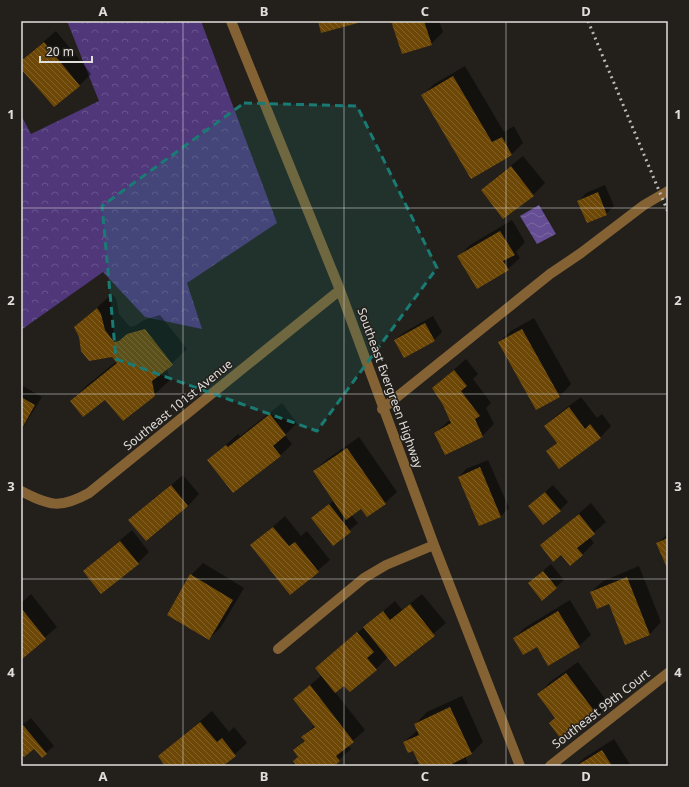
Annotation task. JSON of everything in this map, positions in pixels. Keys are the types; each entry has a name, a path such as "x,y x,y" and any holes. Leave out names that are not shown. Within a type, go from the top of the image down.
{"street":[{"name":"Southeast Evergreen Highway","path":"234,22 340,290 382,408 520,766"},
{"path":"382,408 550,274 582,253 644,205 668,191"},
{"name":"Southeast 101st Avenue","path":"21,491 39,500 53,504 73,502 89,493 340,290"},
{"path":"278,649 364,578 386,565 434,545"},
{"name":"Southeast 99th Court","path":"550,766 668,672"}],"highlighted area":[{"path":"244,103 357,106 437,268 317,431 116,359 102,206"}],"green space":[{"path":"67,21 201,21 277,223 187,283 202,329 145,317 103,272 21,330 21,115 31,134 99,101"}],"water":[{"path":"539,205 556,234 537,244 520,216"}],"building":[{"path":"318,21 358,21 358,23 321,33"},
{"path":"391,21 424,21 432,45 402,54"},
{"path":"44,42 80,86 54,107 21,69 21,61"},
{"path":"453,76 492,142 502,137 512,155 471,179 421,95"},
{"path":"511,166 534,196 503,219 481,190"},
{"path":"598,192 607,215 587,223 577,201"},
{"path":"500,231 515,255 503,261 509,270 477,289 457,256"},
{"path":"97,308 101,314 105,330 114,342 119,341 127,334 145,329 173,365 152,381 155,396 123,421 105,400 83,417 70,401 117,363 112,357 89,361 81,351 79,337 74,327"},
{"path":"425,323 435,341 404,358 394,340"},
{"path":"522,329 560,397 536,410 498,342"},
{"path":"454,370 467,386 461,391 480,416 475,419 483,437 445,455 434,433 451,423 443,405 432,388"},
{"path":"21,397 35,405 21,430"},
{"path":"569,407 585,429 590,424 601,438 559,469 546,451 557,443 544,426"},
{"path":"270,414 286,435 273,446 281,456 233,493 207,460 226,445 228,447"},
{"path":"347,448 386,504 367,517 361,509 346,520 313,471"},
{"path":"480,467 501,517 479,526 458,477"},
{"path":"171,485 188,506 146,541 128,520"},
{"path":"545,492 561,511 543,525 528,506"},
{"path":"329,504 351,532 333,546 311,518"},
{"path":"579,514 595,534 577,548 583,555 570,566 561,555 553,562 540,545"},
{"path":"273,527 289,546 295,542 319,572 290,595 250,545"},
{"path":"668,538 668,570 656,543"},
{"path":"120,541 139,564 101,594 83,571"},
{"path":"543,571 557,588 542,601 528,583"},
{"path":"190,574 233,600 209,640 167,615"},
{"path":"627,577 650,635 625,645 609,604 597,609 590,592"},
{"path":"410,604 435,636 395,667 363,627 383,611 390,620"},
{"path":"21,608 46,639 21,660"},
{"path":"558,611 580,647 548,666 537,647 523,655 513,638"},
{"path":"357,632 374,652 367,658 377,670 350,692 344,686 335,693 315,668"},
{"path":"566,673 598,716 563,742 549,723 555,718 537,694"},
{"path":"310,685 354,742 336,756 340,761 334,766 297,766 293,761 298,757 293,750 305,741 301,737 315,727 293,699"},
{"path":"450,707 472,754 452,764 453,766 420,766 413,751 408,753 403,742 419,735 414,724"},
{"path":"200,722 217,742 222,738 236,756 223,766 165,766 158,756"},
{"path":"23,725 47,754 42,758 34,749 24,757 21,754 21,727"},
{"path":"602,750 612,766 576,766"}],"railway":[{"path":"588,21 668,212"}]}
